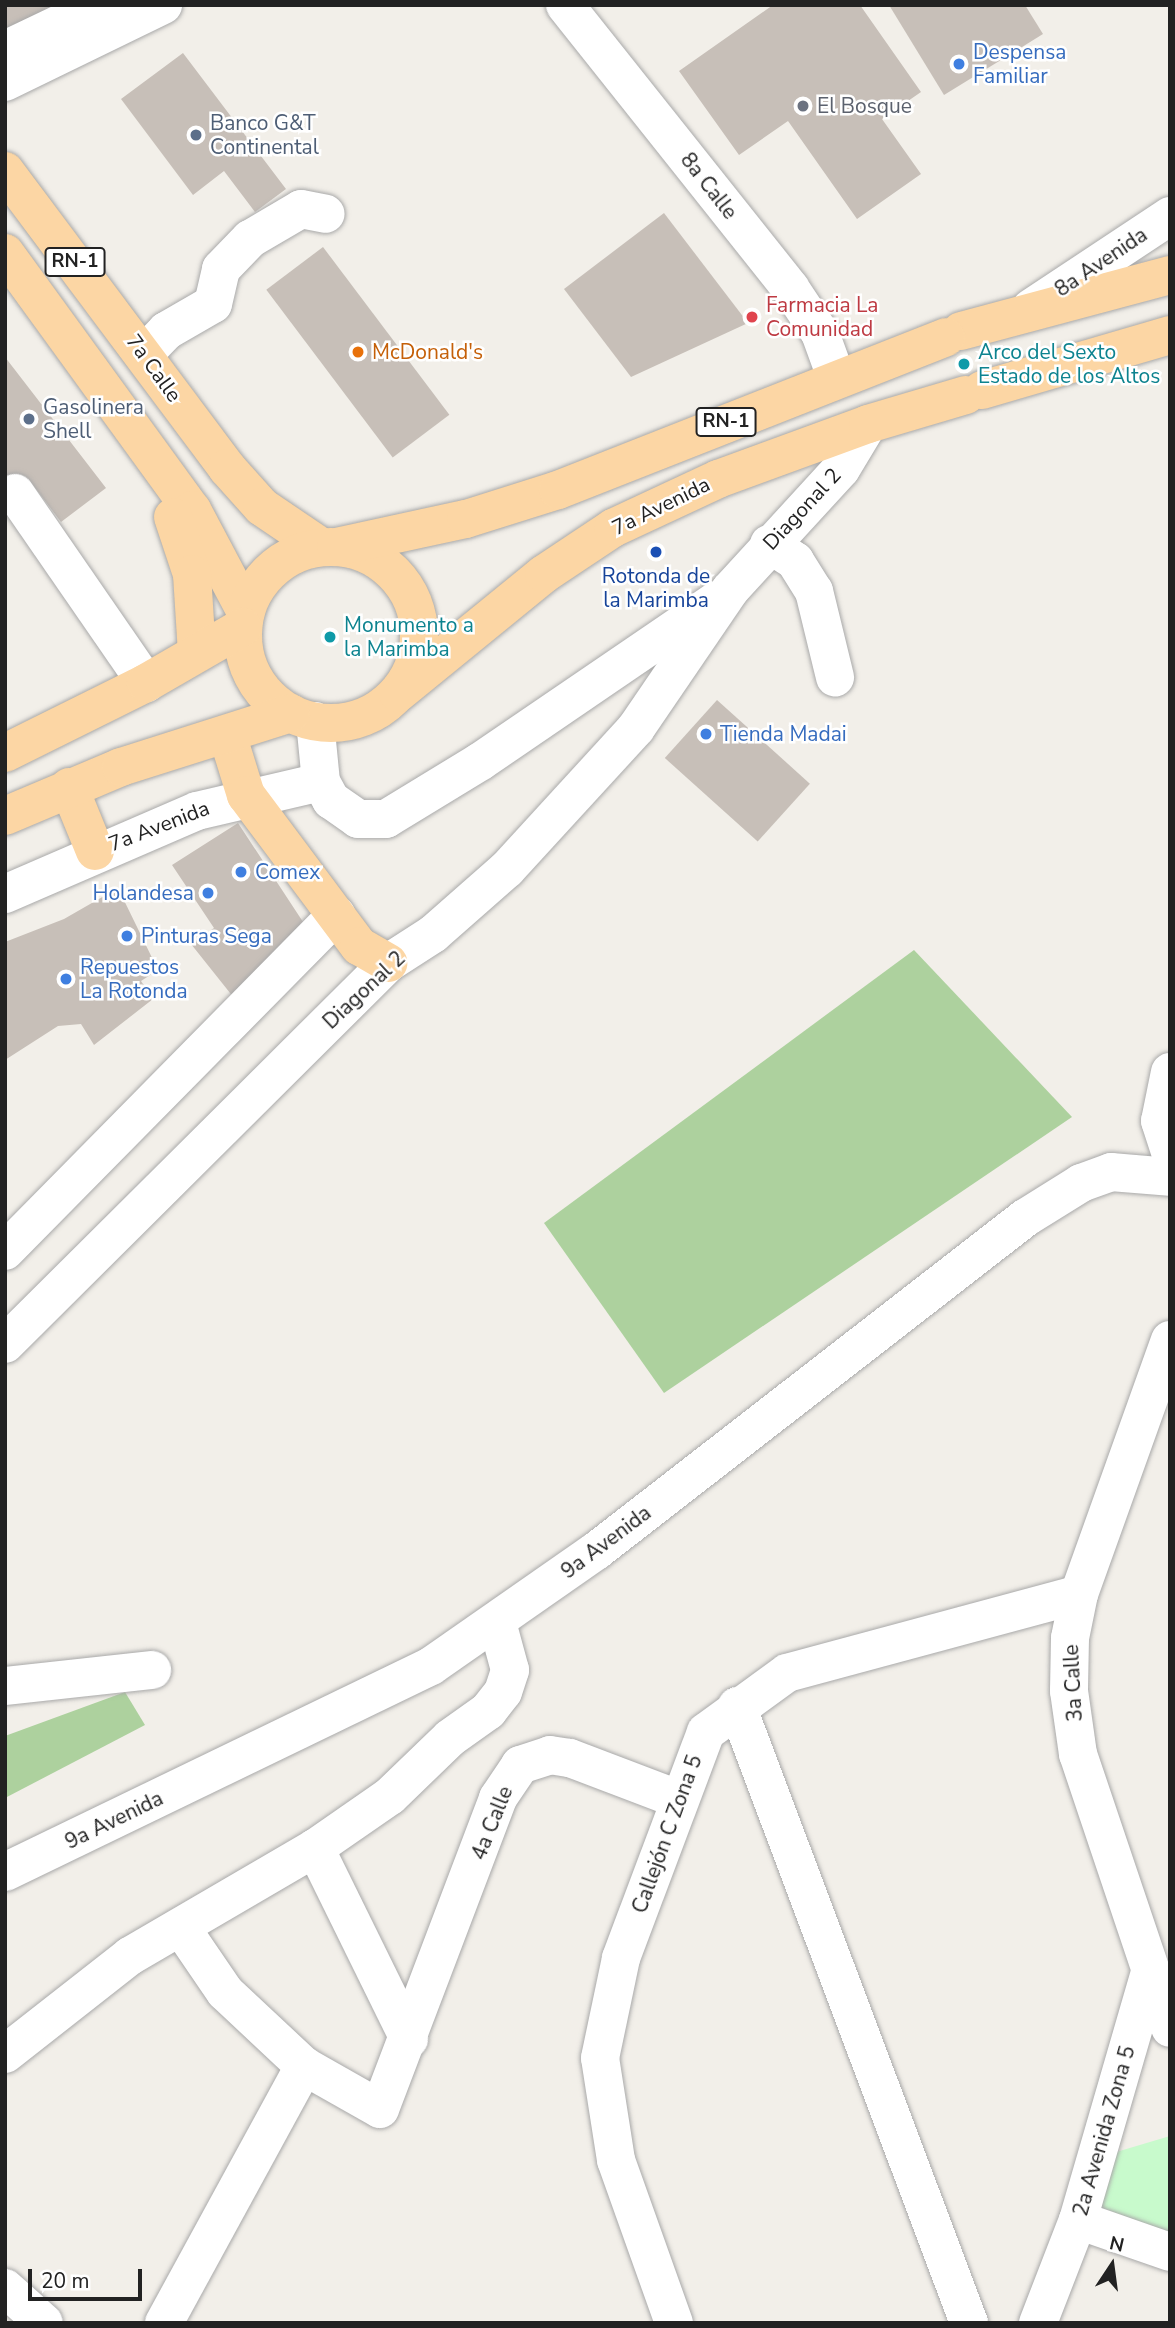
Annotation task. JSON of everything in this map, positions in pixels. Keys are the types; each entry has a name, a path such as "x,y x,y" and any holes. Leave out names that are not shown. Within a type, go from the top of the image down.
{"main road":[{"name":"7a Calle","path":"5,171 236,478 262,507 328,547"},
{"name":"RN-1","path":"5,253 117,402 192,510 244,620 255,680 303,717 353,720 398,693 419,649 413,601 382,563 328,547"},
{"name":"RN-1","path":"244,620 258,585 279,563 328,547 506,508 836,377 954,334 1031,308 1170,275"},
{"name":"7a Avenida","path":"398,693 544,574 613,528 718,479 868,424 1170,335"},
{"path":"117,402 183,541 192,574 197,653"},
{"path":"5,754 146,683 197,653 244,620"},
{"path":"5,816 69,787 228,737 303,717"},
{"path":"228,737 246,796 359,946 388,963"},
{"path":"69,787 95,851"}],"street":[{"path":"5,50 99,5"},
{"path":"5,82 163,5"},
{"name":"8a Calle","path":"565,5 790,288 820,333 836,377"},
{"path":"144,354 166,331 213,304 221,269 250,239 301,209 326,214"},
{"name":"8a Avenida","path":"1031,308 1170,216"},
{"name":"Diagonal 2","path":"5,1344 388,963 470,905 534,839 636,728 730,590 769,544 841,469 868,424"},
{"path":"15,493 146,683"},
{"path":"769,544 795,561 814,591 835,677"},
{"name":"Diagonal 2","path":"321,782 331,800 358,819 400,812 730,590"},
{"path":"303,717 321,782"},
{"name":"7a Avenida","path":"5,894 95,851 246,796 321,782"},
{"path":"5,1251 19,1223 335,915"},
{"path":"1170,1072 1160,1121 1170,1151"},
{"name":"9a Avenida","path":"5,1872 431,1667 596,1551 1025,1218 1082,1182 1111,1172 1170,1177"},
{"name":"3a Calle","path":"1170,1340 1079,1594 1070,1638 1069,1691 1078,1754 1149,1976 1170,2028"},
{"name":"Callejón C Zona 5","path":"674,2323 615,2160 600,2058 621,1958 678,1799 706,1732 737,1706 788,1673 1079,1594"},
{"path":"5,2054 130,1956 182,1929 315,1848 390,1796 503,1692 509,1653 497,1622"},
{"path":"5,1686 152,1670"},
{"path":"737,1706 969,2323"},
{"name":"4a Calle","path":"182,1929 225,1992 304,2066 380,2109 409,2039 498,1798 520,1765 550,1755 570,1758 678,1799"},
{"path":"315,1848 409,2039"},
{"name":"2a Avenida Zona 5","path":"1038,2323 1078,2220 1149,1976"},
{"path":"164,2323 304,2066"},
{"path":"1078,2220 1170,2252"}],"green space":[{"path":"914,950 1072,1117 664,1393 544,1223"},
{"path":"125,1692 145,1725 5,1798 5,1736"},
{"path":"1170,2136 1170,2233 1097,2206 1113,2153"}],"building":[{"path":"5,5 57,5 5,35"},
{"name":"El Bosque","path":"773,5 860,5 921,92 882,119 921,174 857,219 788,121 739,155 679,71"},
{"name":"Despensa Familiar","path":"889,5 1025,5 1043,34 944,95"},
{"name":"Banco G&T Continental","path":"183,53 286,189 255,212 224,171 193,195 121,99"},
{"path":"664,213 748,323 631,377 564,289"},
{"name":"McDonald's","path":"323,247 449,415 393,457 266,290"},
{"name":"Gasolinera Shell","path":"5,357 106,488 61,522 30,481 5,501"},
{"path":"717,700 810,784 758,842 665,758"},
{"path":"238,823 307,928 238,1003 191,944 214,928 172,865"},
{"path":"118,888 158,970 141,981 153,999 94,1045 81,1024 58,1026 5,1060 5,942 64,919"}],"place":[{"name":"Despensa Familiar","path":"959,64"},
{"name":"El Bosque","path":"803,106"},
{"name":"Banco G&T Continental","path":"196,135"},
{"name":"Farmacia La Comunidad","path":"752,317"},
{"name":"McDonald's","path":"358,352"},
{"name":"Arco del Sexto Estado de los Altos","path":"964,364"},
{"name":"Gasolinera Shell","path":"29,419"},
{"name":"Rotonda de la Marimba","path":"656,552"},
{"name":"Monumento a la Marimba","path":"330,637"},
{"name":"Tienda Madai","path":"706,734"},
{"name":"Comex","path":"241,872"},
{"name":"Holandesa","path":"208,893"},
{"name":"Pinturas Sega","path":"127,936"},
{"name":"Repuestos La Rotonda","path":"66,979"}]}
